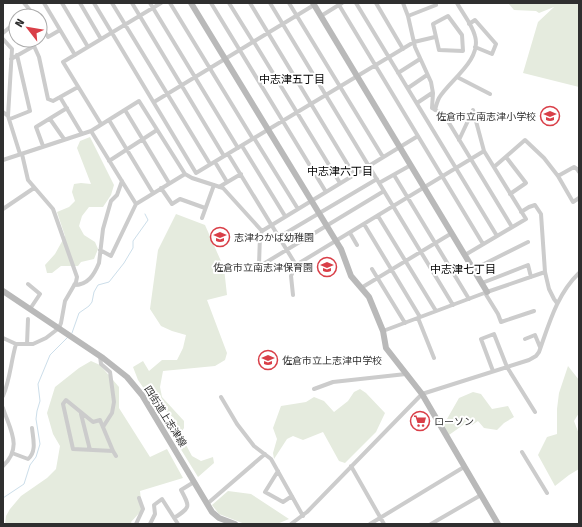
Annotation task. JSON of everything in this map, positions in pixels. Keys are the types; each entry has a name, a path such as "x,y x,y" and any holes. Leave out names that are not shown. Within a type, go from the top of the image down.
{"street":[{"path":"44,3 74,55"},
{"path":"62,3 88,47"},
{"path":"80,3 101,39"},
{"path":"94,3 196,173 414,42 436,37"},
{"path":"112,3 210,164"},
{"path":"132,3 296,265"},
{"path":"150,3 195,77 285,216"},
{"path":"101,124 63,62 161,3"},
{"path":"170,3 298,209"},
{"path":"191,3 336,241 341,250 350,276 369,297 383,331 386,348 422,394 498,524"},
{"path":"211,3 326,192"},
{"path":"229,3 298,112 340,183"},
{"path":"250,3 354,175"},
{"path":"270,3 453,305"},
{"path":"290,3 383,157"},
{"path":"356,3 497,236"},
{"path":"376,3 403,49"},
{"path":"403,3 420,60 431,82 432,108 443,114 446,118 512,227"},
{"path":"408,16 436,5 435,3"},
{"path":"435,110 439,97 472,58 476,47 476,38 457,3"},
{"path":"154,102 297,16 314,4 474,269 501,322 534,310"},
{"path":"321,16 341,4 375,65 483,244"},
{"path":"448,16 462,35 463,50 439,50 436,37 433,24 448,16"},
{"path":"469,24 475,20 496,44 492,54 476,47"},
{"path":"48,37 60,30"},
{"path":"3,39 12,49 9,118 28,180 53,209 77,277 65,301 59,328 46,338 33,344 16,344 3,338"},
{"path":"11,59 34,46 39,56 48,99 53,102 78,87"},
{"path":"9,118 30,111 17,56"},
{"path":"398,73 420,60"},
{"path":"408,88 428,75"},
{"path":"457,77 490,94"},
{"path":"417,103 432,93"},
{"path":"60,97 82,134"},
{"path":"3,160 91,131 139,101 185,174 192,178 222,188 262,231"},
{"path":"43,146 36,127 67,108"},
{"path":"125,110 169,183"},
{"path":"459,140 473,110 484,151 526,219 465,255"},
{"path":"3,112 9,118"},
{"path":"50,119 64,139"},
{"path":"109,120 153,194"},
{"path":"109,160 157,130"},
{"path":"91,131 136,204"},
{"path":"384,191 260,266 259,265 260,235 262,231 418,136"},
{"path":"494,167 525,140 544,158 558,176 573,202 579,198"},
{"path":"293,295 291,276 296,265 484,151"},
{"path":"506,157 526,183 510,194"},
{"path":"215,162 227,182"},
{"path":"379,184 411,165"},
{"path":"558,176 574,167 579,172"},
{"path":"100,250 111,256 136,204 185,174"},
{"path":"202,218 205,208 216,186 227,182 240,174"},
{"path":"394,175 469,299"},
{"path":"279,237 376,179"},
{"path":"74,285 83,285 88,281 99,263 103,229 111,201 117,195 122,181"},
{"path":"3,209 34,188"},
{"path":"161,188 172,204 180,199 205,208"},
{"path":"521,212 529,206 535,205 541,214 545,272 549,292 557,303"},
{"path":"378,216 436,311"},
{"path":"364,224 419,318 434,358"},
{"path":"350,233 357,245"},
{"path":"361,288 452,234"},
{"path":"474,269 528,242"},
{"path":"482,283 528,265 531,277"},
{"path":"372,269 404,323"},
{"path":"383,331 486,292 545,272"},
{"path":"291,524 303,516 422,394 529,360 536,356 557,303 564,290 579,273"},
{"path":"28,284 40,294 30,309"},
{"name":"四街道上志津線","path":"3,291 100,356 120,371 138,389 214,514 235,524"},
{"path":"27,344 28,319"},
{"path":"493,372 481,339 494,334 507,367 535,412"},
{"path":"525,339 535,335 540,348"},
{"path":"3,396 9,381 9,372 16,344"},
{"path":"100,356 101,364 109,370 111,374 114,402 112,412 103,427"},
{"path":"3,373 9,372"},
{"path":"314,389 333,382 406,374"},
{"path":"221,397 237,424 254,446 271,459 303,516"},
{"path":"113,451 73,449 63,404 66,400 93,422 100,420 116,456"},
{"path":"3,408 10,424 14,441 12,453 3,466"},
{"path":"81,413 90,450"},
{"path":"12,453 28,458 31,456 34,450 32,428"},
{"path":"522,452 547,493"},
{"path":"207,504 265,454"},
{"path":"351,466 384,524"},
{"path":"370,524 464,467"},
{"path":"278,471 265,492 283,502 292,496"},
{"path":"174,518 187,508 188,504 181,490 194,482"},
{"path":"431,524 481,496"},
{"path":"139,498 143,509 136,523 142,524"},
{"path":"150,524 155,514 154,505 162,499 178,524"}],"shaded area":[{"path":"508,3 579,3 579,87 523,73 538,22 554,7 539,13 536,11 514,10"},
{"path":"90,137 114,185 111,195 103,207 89,207 82,216 79,226 84,235 95,242 98,249 94,259 81,262 78,266 61,266 52,273 47,273 45,265 55,254 65,236 57,212 69,207 75,201 72,192 74,184 91,184 77,148 80,141"},
{"path":"176,214 205,225 224,268 227,295 207,300 227,353 225,360 215,366 163,371 160,387 162,397 184,421 184,428 180,434 192,456 201,461 213,457 214,463 198,477 172,435 175,422 174,418 152,400 138,380 133,367 143,361 149,371 162,360 177,360 183,348 186,335 161,326 150,309 158,250"},
{"path":"91,361 100,365 119,387 119,408 150,457 167,449 183,478 140,491 142,510 131,522 132,524 5,524 6,516 10,509 21,496 47,478 56,469 60,446 53,434 47,413 55,387 79,368"},
{"path":"568,366 579,380 579,413 574,421 579,434 579,469 555,486 538,455 547,437 557,434 557,409 559,393"},
{"path":"360,389 366,393 385,413 376,432 345,463 339,461 323,432 303,440 293,436 287,439 274,459 273,453 277,439 273,428 281,406 306,402 314,397 324,401 334,412 348,401 354,392"},
{"path":"473,392 481,394 492,409 508,406 514,417 504,423 497,430 484,428 478,421 472,425 463,425 449,435 443,426 459,398"},
{"path":"228,491 251,494 289,519 277,524 245,524 219,514 212,505"}],"waterway":[{"path":"72,333 79,313 92,302 94,292 98,285 109,282 124,263 133,248 133,241 148,220 145,214"},
{"path":"3,498 24,484 30,465 36,457 40,444 36,419 40,401 38,384 50,355 68,337"}],"place":[{"name":"佐倉市立南志津小学校","path":"550,116"},
{"name":"志津わかば幼稚園","path":"220,237"},
{"name":"佐倉市立南志津保育園","path":"327,267"},
{"name":"佐倉市立上志津中学校","path":"268,360"},
{"name":"ローソン","path":"420,421"}],"district":[{"name":"中志津五丁目","path":"292,79"},
{"name":"中志津六丁目","path":"340,171"},
{"name":"中志津七丁目","path":"463,269"}]}
